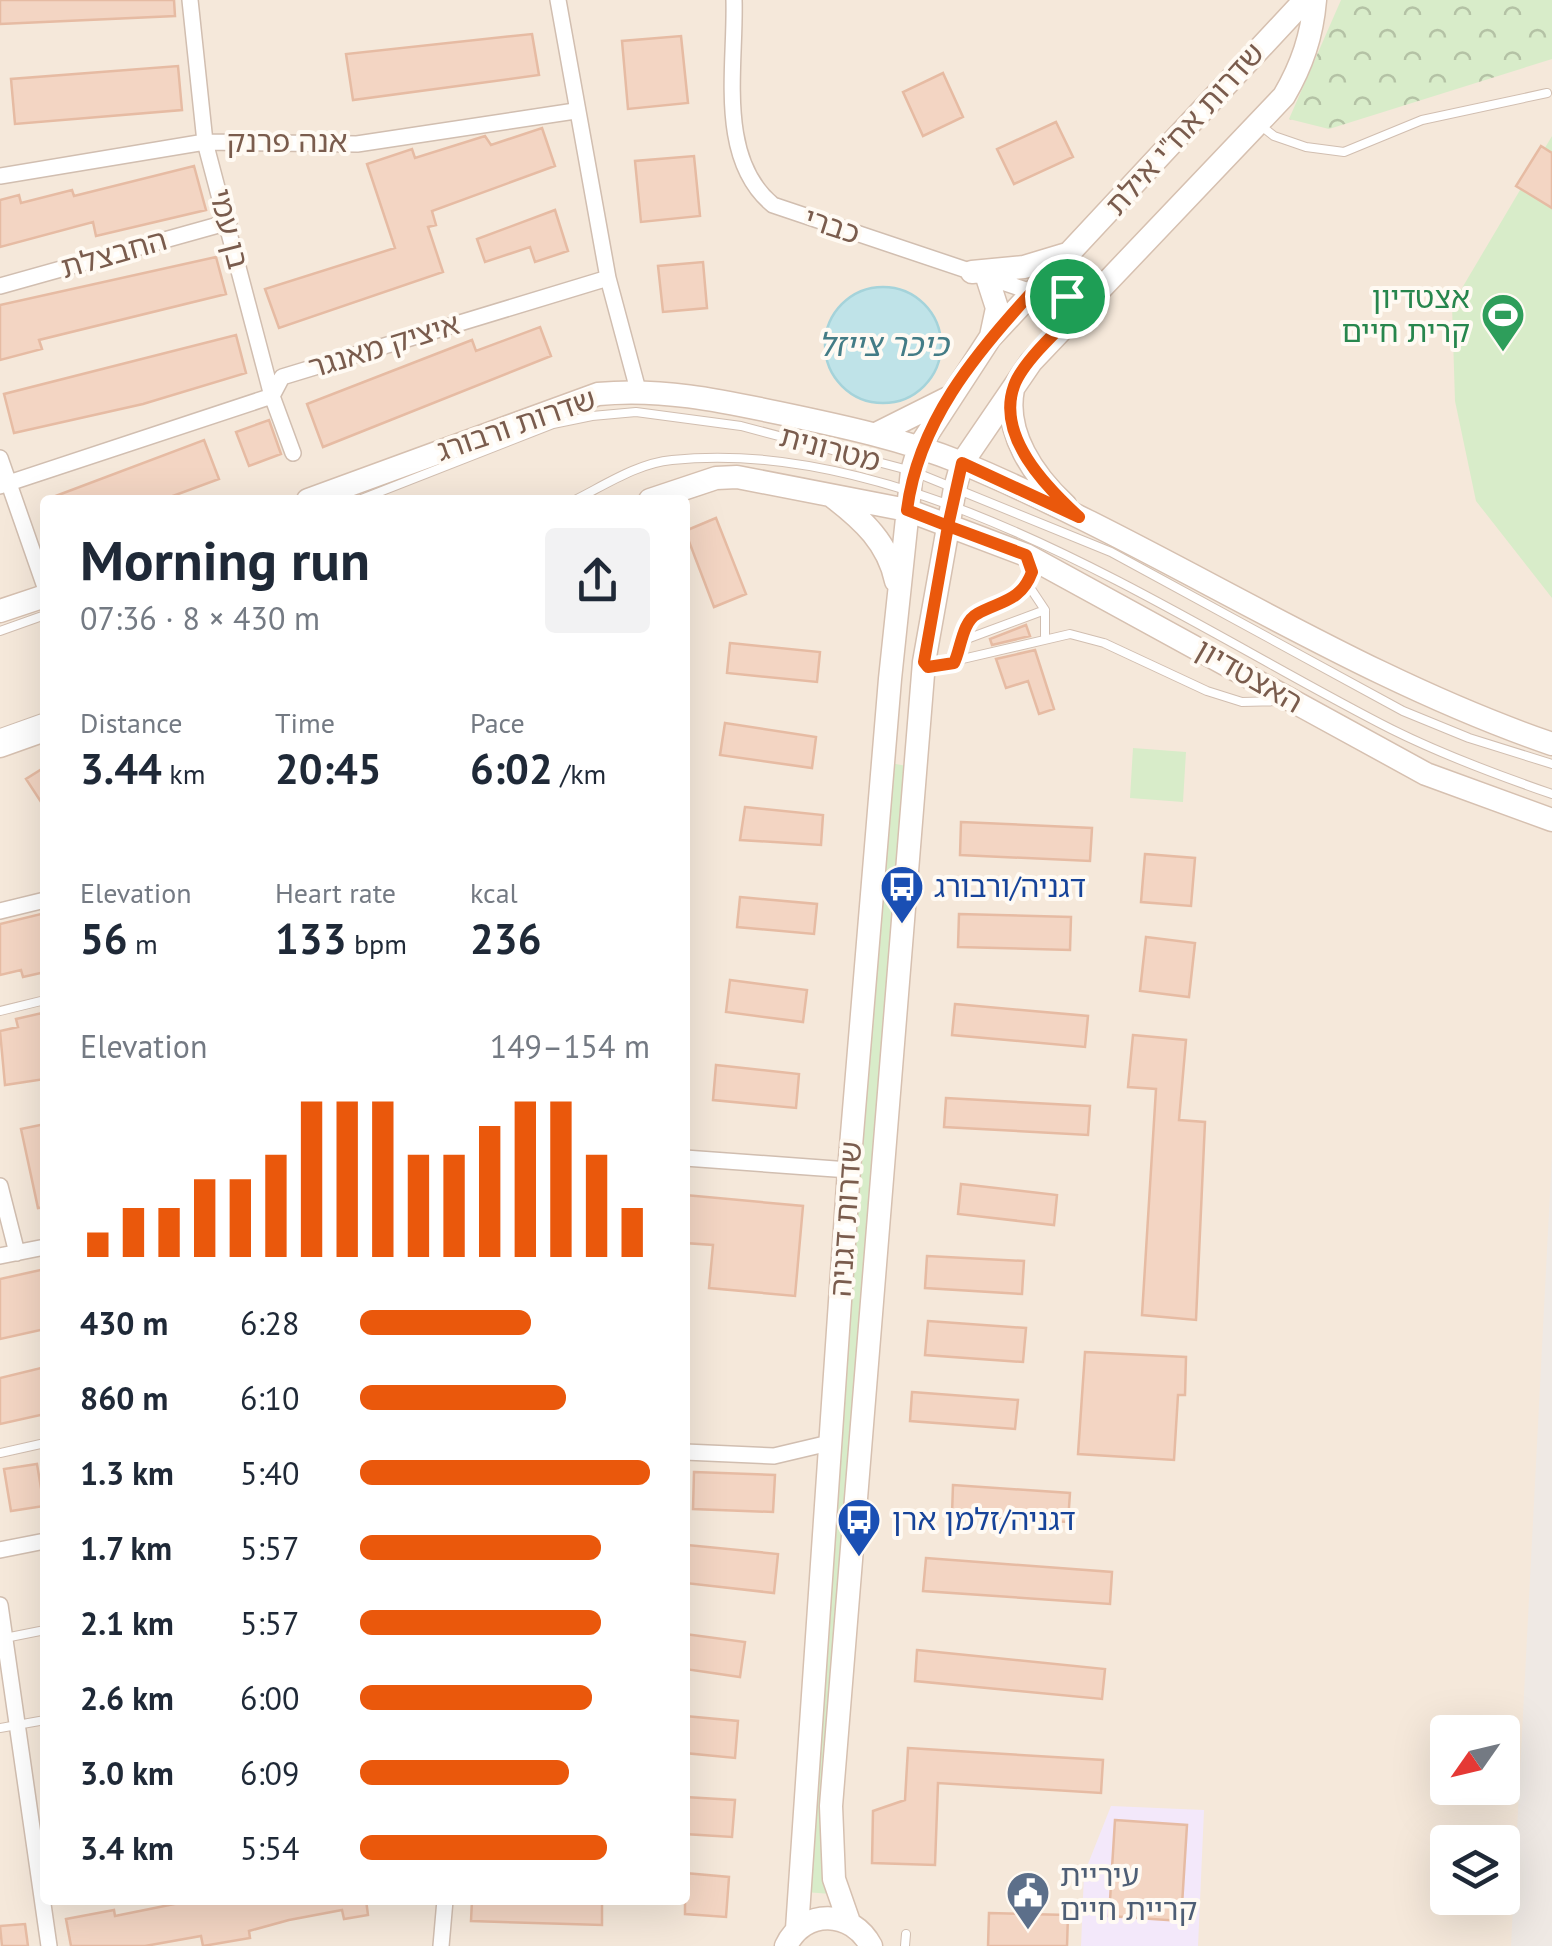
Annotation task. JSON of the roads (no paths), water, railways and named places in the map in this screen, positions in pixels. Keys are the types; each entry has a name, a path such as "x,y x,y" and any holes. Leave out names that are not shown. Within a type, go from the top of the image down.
{"main road":[{"name":"שדרות אח\"י אילת","path":"909,490 920,447 990,338 1305,0"},
{"name":"שדרות אח\"י אילת","path":"951,507 962,463 1014,383 1100,288 1260,125 1299,70 1312,31 1315,0"},
{"path":"990,338 997,308 980,275 1070,253"},
{"path":"1014,383 1012,416 1026,457 1079,517"},
{"name":"שדרות ורבורג","path":"321,495 560,405 598,394 638,390 704,397 876,434 962,463"},
{"path":"876,434 949,397"},
{"name":"האצטדיון","path":"962,463 1079,517 1401,684 1469,716 1552,744"},
{"path":"665,495 716,478 737,477 826,492 909,490 951,507"},
{"name":"שדרות דגניה","path":"792,1937 849,1170 909,490"},
{"path":"826,492 874,534 891,560 898,594"},
{"name":"האצטדיון","path":"951,507 996,544 1026,555 1426,774 1552,820"},
{"name":"שדרות דגניה","path":"871,1946 849,1922 834,1879 831,1806 924,662 951,507"},
{"path":"936,579 962,550 996,544"},
{"path":"0,611 40,598"},
{"path":"0,746 40,732"},
{"name":"שדרות דגניה","path":"792,1937 822,1918 849,1922"}],"street":[{"name":"בן עמי","path":"190,0 206,142 272,396 293,453"},
{"path":"558,0 608,278 638,390"},
{"name":"כברי","path":"734,0 737,146 754,187 773,204 1032,292 1067,296 1100,288"},
{"name":"אנה פרנק","path":"0,176 206,142 357,144 575,111"},
{"name":"החבצלת","path":"0,286 229,222"},
{"name":"איציק מאנגר","path":"4,484 272,396 282,378 608,278"},
{"path":"0,458 4,484 40,574"},
{"path":"0,911 40,901"},
{"path":"690,1158 849,1170"},
{"path":"0,1186 17,1253"},
{"path":"0,1256 40,1248"},
{"path":"690,1452 774,1456 830,1443"},
{"path":"0,1550 40,1542"},
{"path":"0,1605 2,1638 38,1812"},
{"path":"46,1905 50,1946"},
{"path":"440,1946 445,1905"}],"lane":[{"path":"1260,125 1274,136 1306,147 1344,152 1422,120 1548,93"},
{"name":"מטרונית","path":"373,495 553,424 636,412 741,426 1092,566 1392,730 1475,767 1552,794"},
{"name":"מטרונית","path":"584,495 632,471 669,460 703,459 775,460 909,490"},
{"name":"מטרונית","path":"951,507 1111,552 1403,710 1469,738 1552,764"},
{"path":"954,663 966,624 976,614 998,609 1027,582 1032,566 1026,555"},
{"path":"1027,582 1045,610 1045,636"},
{"path":"964,640 1045,610"},
{"path":"0,631 40,617"},
{"path":"924,662 936,668 1045,636 1070,634 1242,702 1289,699"},
{"path":"0,733 40,720"},
{"path":"0,1011 40,1001"},
{"path":"0,1453 40,1444"},
{"path":"2,1638 40,1631"},
{"path":"0,1728 40,1721"},
{"path":"905,1946 906,1934"}],"water":[{"name":"כיכר צייזל","path":"883,287 905,291 924,304 937,323 941,345 937,367 924,386 905,399 883,403 861,399 842,386 829,367 825,345 829,323 842,304 861,291"}],"place":[{"name":"אצטדיון קרית חיים","path":"1503,353"},
{"name":"דגניה/ורבורג","path":"902,925"},
{"name":"דגניה/זלמן ארן","path":"859,1558"},
{"name":"עיריית קריית חיים","path":"1028,1931"}]}
